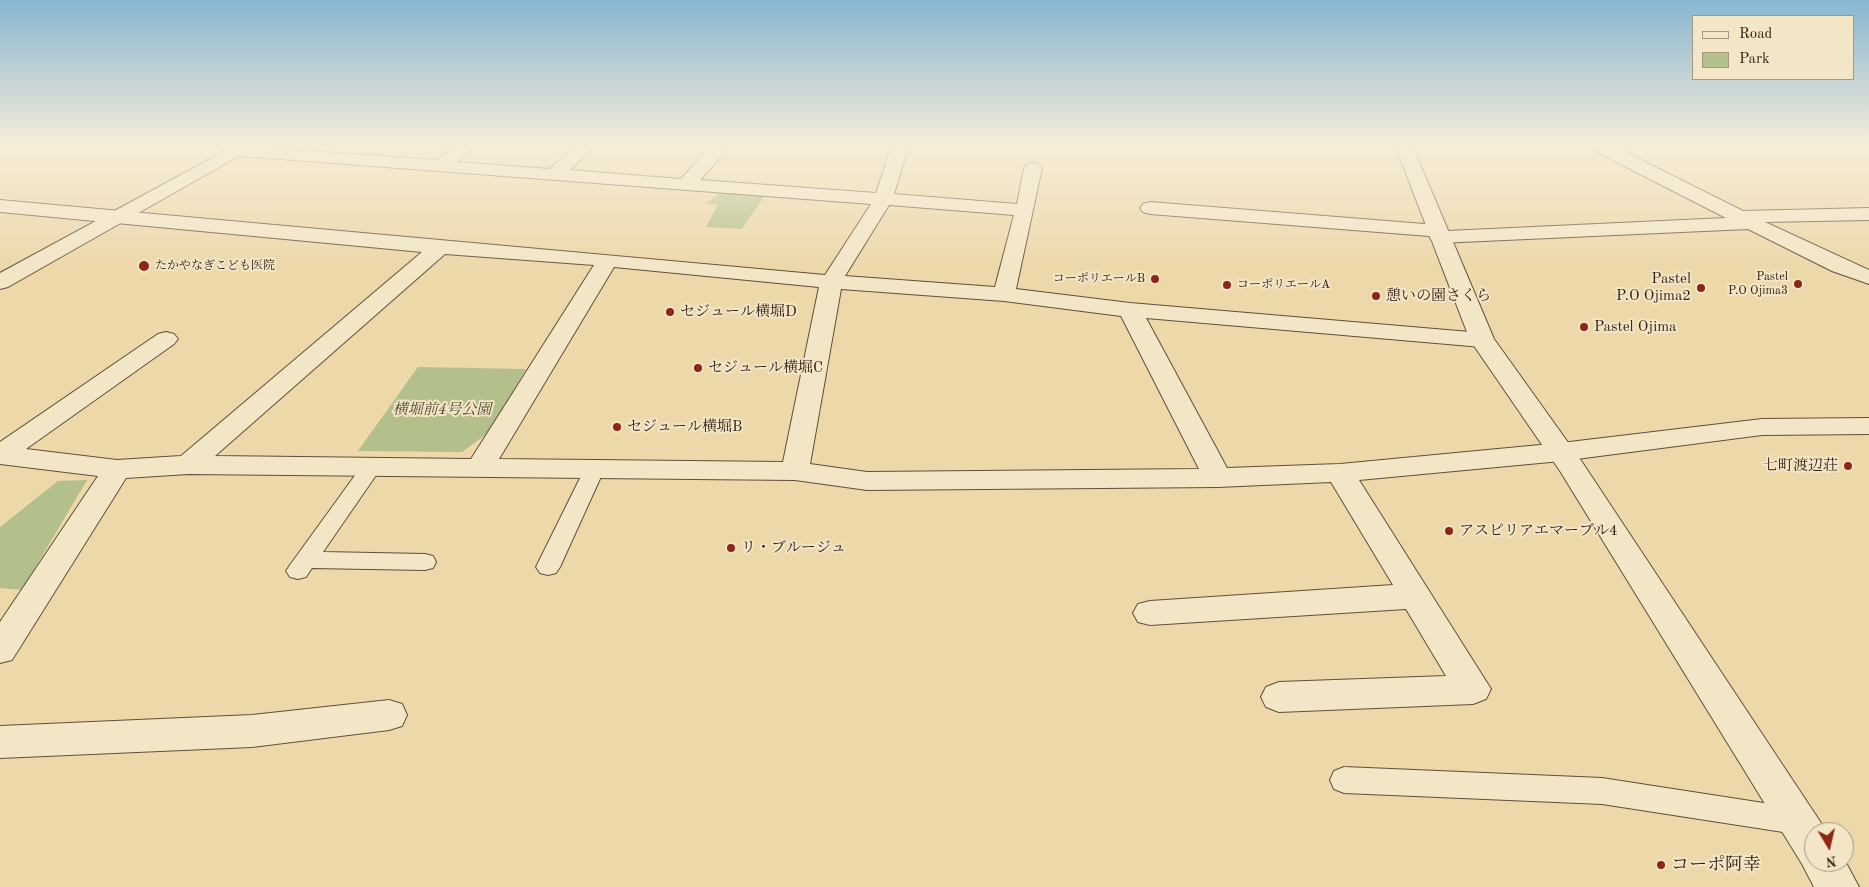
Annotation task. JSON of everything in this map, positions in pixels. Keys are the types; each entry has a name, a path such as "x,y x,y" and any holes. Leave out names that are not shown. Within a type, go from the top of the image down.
{"street":[{"path":"0,282 175,186"},
{"path":"715,186 1025,210"},
{"path":"795,471 831,282 882,200 887,186"},
{"path":"1004,294 1029,186"},
{"path":"1419,186 1482,340 1561,452 1804,833"},
{"path":"1678,186 1840,266 1869,277"},
{"path":"0,206 440,248 608,260 831,282 1004,294 1130,310 1482,340"},
{"path":"1150,208 1438,234 1869,214"},
{"path":"188,465 440,248"},
{"path":"480,469 608,260"},
{"path":"1130,310 1218,478"},
{"path":"0,455 166,339"},
{"path":"0,455 118,469 188,465 795,471 867,481 1218,478 1340,474 1561,452 1762,427 1869,426"},
{"path":"0,650 118,469"},
{"path":"1279,697 1473,690 1340,474"},
{"path":"1150,613 1414,596"},
{"path":"0,742 252,730 389,715"},
{"path":"1828,872 1838,887"}],"lane":[{"path":"371,468 302,565 425,562"},
{"path":"548,567 594,470"},
{"path":"1344,780 1602,791 1796,821"}],"green space":[{"path":"718,193 765,195 742,229 706,227 718,205 707,204"},
{"name":"横堀前4号公園","path":"418,367 526,369 491,431 462,452 358,451"},
{"path":"87,480 22,590 0,588 0,527 58,481"}],"place":[{"name":"たかやなぎこども医院","path":"144,266"},
{"name":"コーポリエールB","path":"1155,279"},
{"name":"Pastel P.O Ojima3","path":"1798,284"},
{"name":"コーポリエールA","path":"1227,285"},
{"name":"Pastel P.O Ojima2","path":"1701,288"},
{"name":"憩いの園さくら","path":"1376,296"},
{"name":"セジュール横堀D","path":"670,312"},
{"name":"Pastel Ojima","path":"1584,327"},
{"name":"セジュール横堀C","path":"698,368"},
{"name":"セジュール横堀B","path":"617,427"},
{"name":"七町渡辺荘","path":"1848,466"},
{"name":"アスピリアエマーブル4","path":"1449,531"},
{"name":"リ・ブルージュ","path":"731,548"},
{"name":"コーポ阿幸","path":"1661,865"}]}
